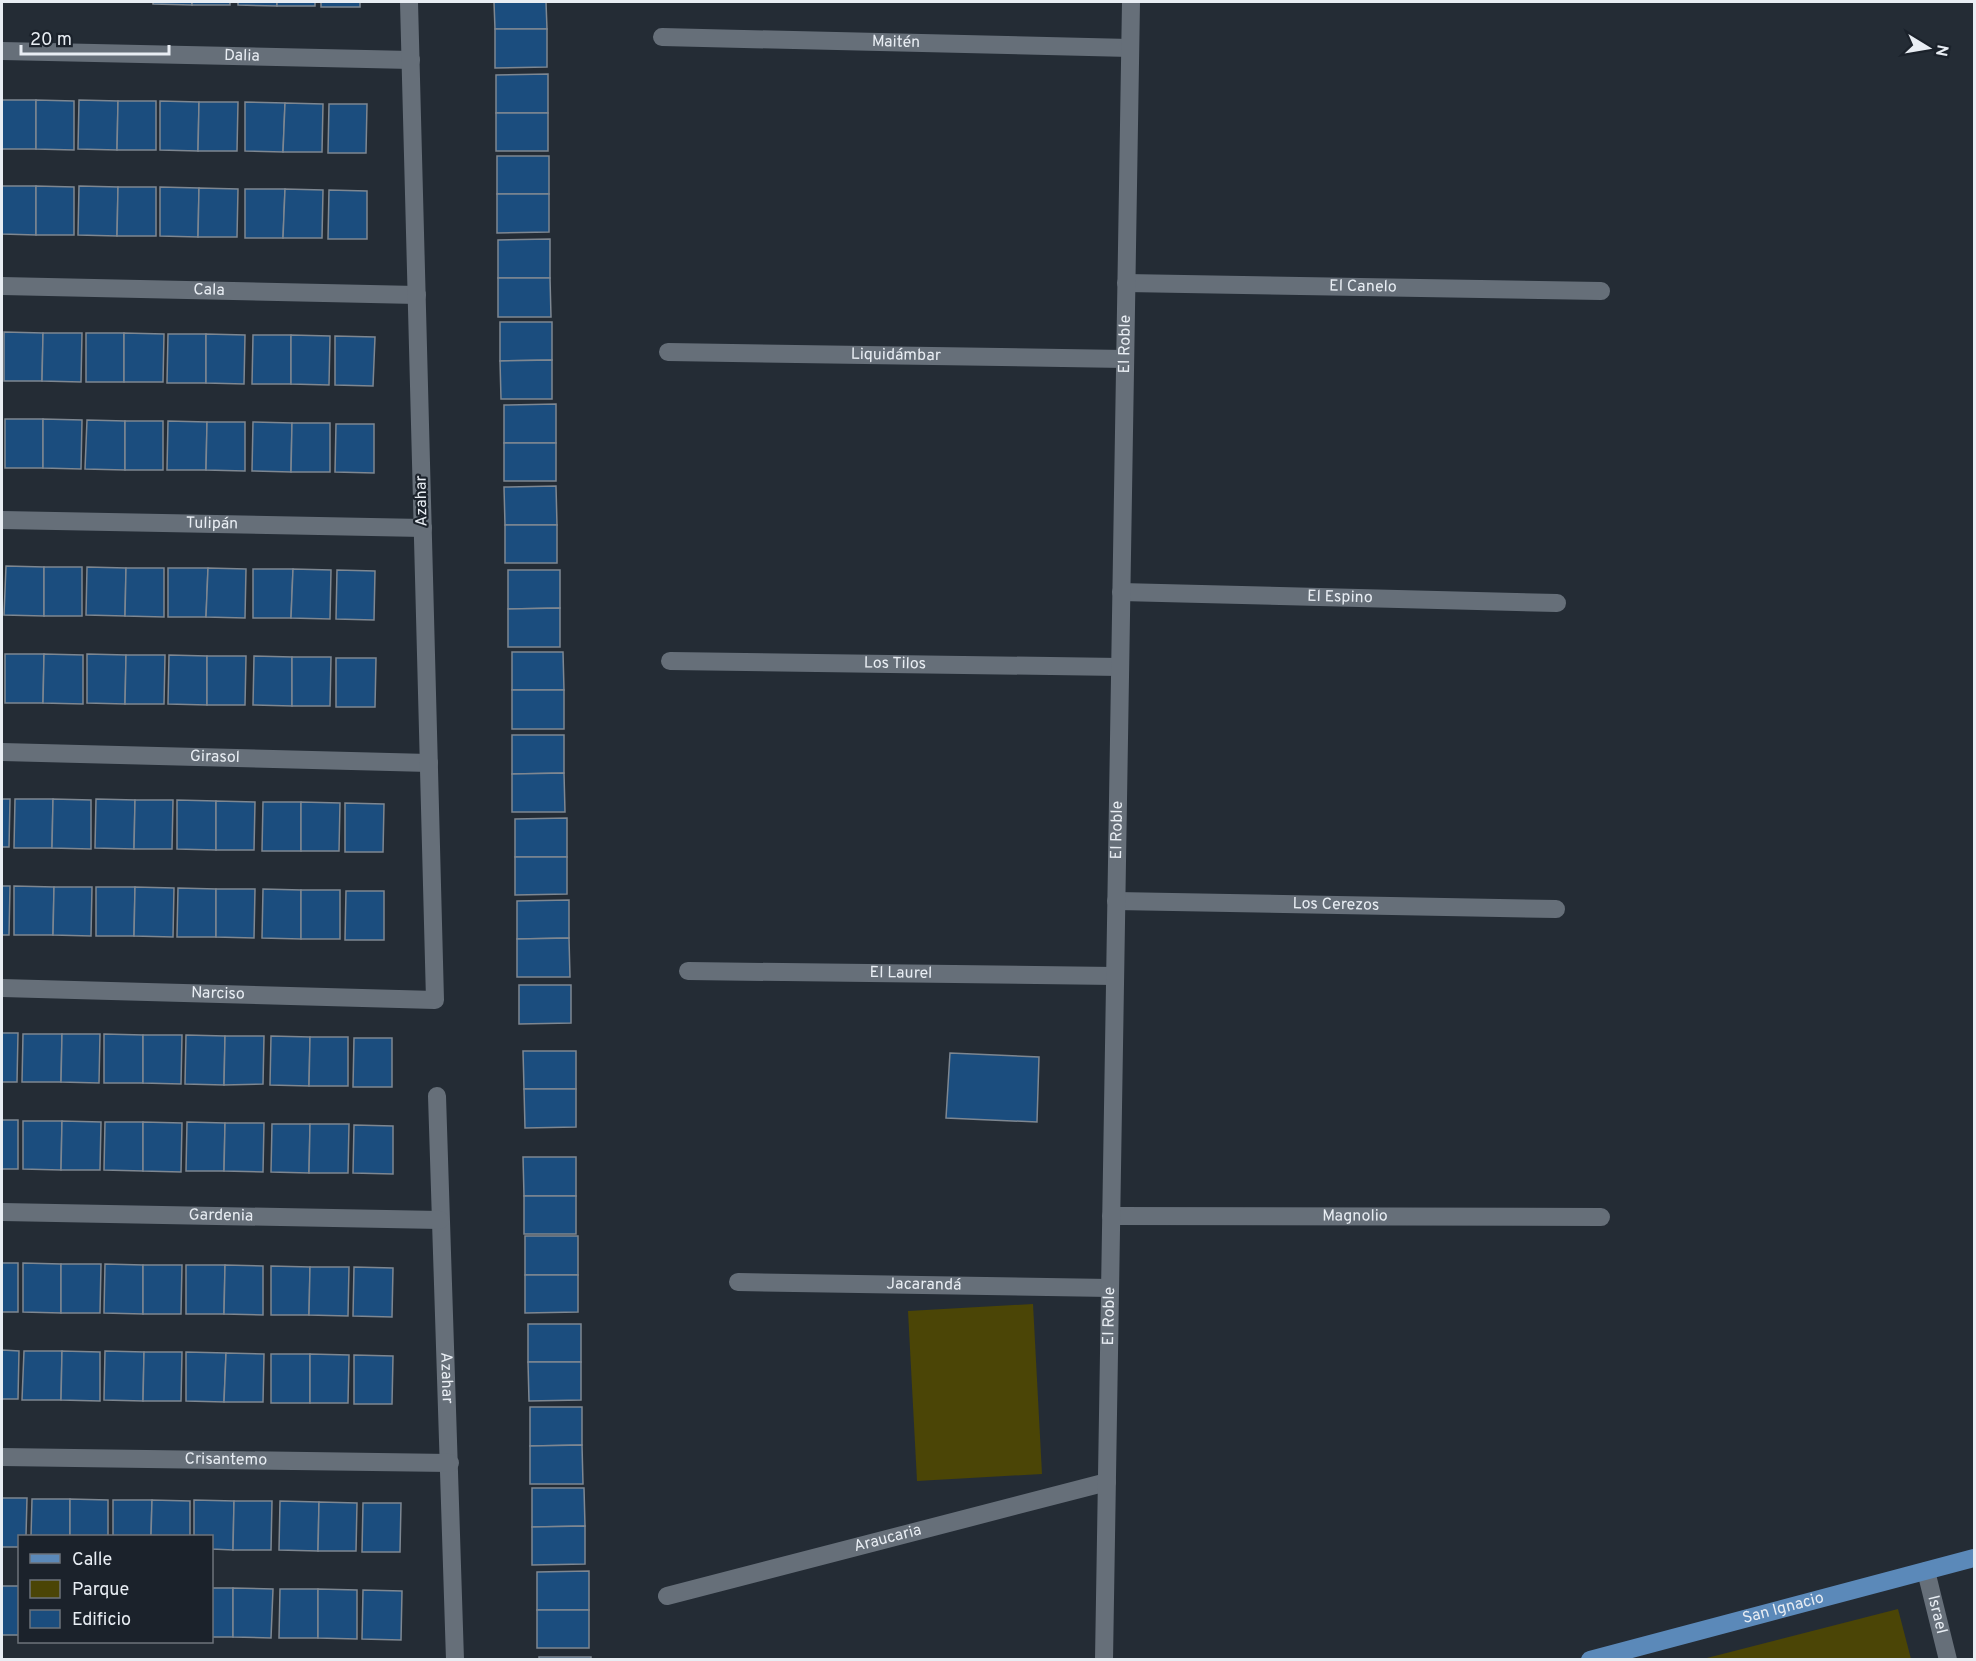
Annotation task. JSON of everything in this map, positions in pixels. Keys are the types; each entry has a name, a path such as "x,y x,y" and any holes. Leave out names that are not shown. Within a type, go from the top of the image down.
{"main road":[{"name":"San Ignacio","path":"1590,1659 1974,1558"}],"street":[{"name":"Azahar","path":"409,2 435,1000"},
{"name":"El Roble","path":"1104,1659 1131,2"},
{"name":"Maitén","path":"662,37 1130,48"},
{"name":"Dalia","path":"2,51 411,60"},
{"name":"El Canelo","path":"1126,284 1601,291"},
{"name":"Cala","path":"2,286 417,295"},
{"name":"Liquidámbar","path":"668,352 1125,360"},
{"name":"Tulipán","path":"2,520 423,528"},
{"name":"El Espino","path":"1121,592 1557,603"},
{"name":"Los Tilos","path":"670,661 1120,667"},
{"name":"Girasol","path":"2,752 429,763"},
{"name":"Los Cerezos","path":"1116,901 1556,909"},
{"name":"El Laurel","path":"688,971 1115,976"},
{"name":"Narciso","path":"2,988 435,1000"},
{"name":"Azahar","path":"437,1096 455,1659"},
{"name":"Gardenia","path":"2,1212 440,1221"},
{"name":"Magnolio","path":"1111,1216 1601,1217"},
{"name":"Jacarandá","path":"738,1282 1110,1288"},
{"name":"Crisantemo","path":"2,1457 450,1462"},
{"name":"Araucaria","path":"667,1596 1107,1482"},
{"name":"Israel","path":"1926,1571 1948,1659"}],"green space":[{"path":"1033,1304 1042,1474 917,1481 908,1311"},
{"path":"1898,1609 1911,1659 1703,1659"}],"building":[{"path":"153,2 192,2 192,5 153,4"},
{"path":"192,2 230,2 230,5 192,5"},
{"path":"238,2 277,2 277,6 238,5"},
{"path":"277,2 315,2 315,6 277,6"},
{"path":"321,2 360,2 360,7 321,7"},
{"path":"494,2 546,2 547,29 495,29"},
{"path":"495,29 547,29 547,67 495,68"},
{"path":"548,74 548,113 496,113 496,75"},
{"path":"2,100 36,100 36,149 2,149"},
{"path":"36,100 74,101 74,150 36,149"},
{"path":"79,100 118,101 117,150 78,149"},
{"path":"118,101 156,101 156,150 117,150"},
{"path":"160,101 199,102 198,151 160,150"},
{"path":"199,102 238,102 237,151 198,151"},
{"path":"245,102 285,103 283,152 245,151"},
{"path":"285,103 323,104 322,152 283,152"},
{"path":"329,104 367,104 366,153 328,153"},
{"path":"496,113 548,113 548,151 496,151"},
{"path":"497,156 549,156 549,194 497,194"},
{"path":"2,186 36,186 36,235 2,234"},
{"path":"36,186 74,187 74,235 36,235"},
{"path":"79,186 118,187 117,236 78,235"},
{"path":"118,187 156,187 156,236 117,236"},
{"path":"160,187 199,188 198,237 160,236"},
{"path":"199,188 238,189 237,237 198,237"},
{"path":"245,189 285,189 283,238 245,238"},
{"path":"285,189 323,190 322,238 283,238"},
{"path":"329,190 367,191 367,239 328,239"},
{"path":"497,194 549,194 549,232 497,233"},
{"path":"550,239 550,278 498,278 498,240"},
{"path":"498,278 550,278 551,317 498,317"},
{"path":"500,322 552,322 552,360 500,361"},
{"path":"4,332 43,333 42,381 4,381"},
{"path":"43,333 82,333 81,382 42,381"},
{"path":"86,333 124,333 124,382 86,382"},
{"path":"124,333 164,334 163,382 124,382"},
{"path":"168,334 206,334 206,383 167,383"},
{"path":"206,334 245,335 244,384 206,383"},
{"path":"253,335 291,335 291,384 252,384"},
{"path":"291,335 330,336 329,385 291,384"},
{"path":"335,336 375,337 373,386 335,385"},
{"path":"552,360 552,399 501,399 500,361"},
{"path":"556,404 556,443 504,443 504,405"},
{"path":"5,419 43,419 43,468 5,468"},
{"path":"43,419 82,420 81,469 43,468"},
{"path":"87,420 125,421 125,470 85,469"},
{"path":"125,421 163,421 163,470 125,470"},
{"path":"168,421 207,422 206,470 167,470"},
{"path":"207,422 245,422 245,471 206,470"},
{"path":"253,422 292,423 291,472 252,471"},
{"path":"292,423 330,423 330,472 291,472"},
{"path":"336,424 374,424 374,473 335,472"},
{"path":"504,443 556,443 556,481 504,481"},
{"path":"556,486 557,525 505,525 504,487"},
{"path":"505,525 557,525 557,563 505,563"},
{"path":"6,566 44,567 44,616 4,615"},
{"path":"44,567 82,567 82,616 44,616"},
{"path":"87,567 126,568 125,616 86,615"},
{"path":"126,568 164,568 164,617 125,616"},
{"path":"168,568 208,568 206,617 168,617"},
{"path":"208,568 246,569 245,618 206,617"},
{"path":"253,569 293,569 291,618 253,618"},
{"path":"293,569 331,570 330,619 291,618"},
{"path":"337,570 375,571 374,620 336,619"},
{"path":"508,570 560,570 560,608 508,609"},
{"path":"560,608 560,647 508,647 508,609"},
{"path":"512,652 563,652 564,690 512,690"},
{"path":"5,654 44,654 43,703 5,703"},
{"path":"44,654 83,655 83,704 43,703"},
{"path":"87,654 126,655 125,704 87,703"},
{"path":"126,655 165,655 164,704 125,704"},
{"path":"169,655 207,656 207,705 168,704"},
{"path":"207,656 246,656 245,705 207,705"},
{"path":"254,656 292,657 292,706 253,705"},
{"path":"292,657 331,657 330,706 292,706"},
{"path":"336,658 376,658 375,707 336,707"},
{"path":"512,690 564,690 564,729 512,729"},
{"path":"512,735 564,735 564,773 512,774"},
{"path":"564,773 565,812 512,812 512,774"},
{"path":"2,799 10,799 9,847 2,847"},
{"path":"15,799 53,799 52,848 14,848"},
{"path":"53,799 91,800 91,849 52,848"},
{"path":"96,799 135,800 134,849 95,848"},
{"path":"135,800 173,800 172,849 134,849"},
{"path":"177,800 216,801 216,850 177,849"},
{"path":"216,801 255,802 254,850 216,850"},
{"path":"263,802 301,802 301,851 262,851"},
{"path":"301,802 340,803 339,851 301,851"},
{"path":"345,803 384,804 383,852 345,852"},
{"path":"567,818 567,857 515,857 515,819"},
{"path":"515,857 567,857 567,894 515,895"},
{"path":"2,886 10,886 9,935 2,935"},
{"path":"14,886 54,887 53,935 14,935"},
{"path":"54,887 92,887 91,936 53,935"},
{"path":"96,887 135,887 134,936 96,936"},
{"path":"135,887 174,888 173,937 134,936"},
{"path":"178,888 216,889 216,937 177,937"},
{"path":"216,889 255,889 254,938 216,937"},
{"path":"263,889 301,890 301,939 262,938"},
{"path":"301,890 340,890 340,939 301,939"},
{"path":"346,891 384,891 384,940 345,940"},
{"path":"569,900 569,938 517,939 517,901"},
{"path":"569,938 570,977 517,977 517,939"},
{"path":"519,985 571,985 571,1023 519,1024"},
{"path":"2,1033 18,1033 17,1082 2,1082"},
{"path":"23,1034 62,1034 61,1082 22,1082"},
{"path":"62,1034 100,1034 99,1083 61,1082"},
{"path":"104,1034 143,1035 143,1083 104,1083"},
{"path":"143,1035 182,1035 181,1084 143,1083"},
{"path":"186,1035 225,1036 224,1085 185,1084"},
{"path":"225,1036 264,1036 263,1084 224,1085"},
{"path":"271,1036 310,1037 309,1086 270,1085"},
{"path":"310,1037 348,1037 348,1086 309,1086"},
{"path":"354,1038 392,1038 392,1087 353,1087"},
{"path":"523,1051 576,1051 576,1089 524,1089"},
{"path":"950,1053 1039,1057 1037,1122 946,1118"},
{"path":"524,1089 576,1089 576,1127 525,1128"},
{"path":"2,1120 18,1120 18,1169 2,1169"},
{"path":"23,1121 62,1121 61,1170 23,1169"},
{"path":"62,1121 101,1122 100,1170 61,1170"},
{"path":"105,1122 143,1122 143,1171 104,1170"},
{"path":"143,1122 182,1123 181,1172 143,1171"},
{"path":"187,1122 225,1123 224,1171 186,1171"},
{"path":"225,1123 264,1123 263,1172 224,1171"},
{"path":"272,1124 310,1124 309,1173 271,1172"},
{"path":"310,1124 349,1124 348,1173 309,1173"},
{"path":"354,1125 393,1126 393,1174 353,1173"},
{"path":"523,1157 576,1157 576,1196 524,1196"},
{"path":"524,1196 576,1196 576,1234 524,1234"},
{"path":"525,1236 578,1236 578,1275 525,1275"},
{"path":"2,1263 18,1263 18,1312 2,1312"},
{"path":"23,1263 61,1264 61,1313 23,1312"},
{"path":"61,1264 101,1264 100,1313 61,1313"},
{"path":"105,1264 143,1265 143,1314 104,1313"},
{"path":"143,1265 182,1265 181,1314 143,1314"},
{"path":"186,1265 225,1265 224,1314 186,1314"},
{"path":"225,1265 263,1266 263,1315 224,1314"},
{"path":"271,1266 310,1267 309,1315 271,1315"},
{"path":"310,1267 349,1267 348,1316 309,1315"},
{"path":"354,1267 393,1268 392,1317 353,1316"},
{"path":"525,1275 578,1275 578,1312 525,1313"},
{"path":"528,1324 581,1324 581,1362 528,1362"},
{"path":"2,1350 19,1351 18,1399 2,1399"},
{"path":"24,1351 62,1351 61,1400 22,1400"},
{"path":"62,1351 100,1352 100,1401 61,1400"},
{"path":"105,1351 144,1352 143,1401 104,1400"},
{"path":"144,1352 182,1352 181,1401 143,1401"},
{"path":"186,1352 226,1353 224,1402 186,1401"},
{"path":"226,1353 264,1354 263,1402 224,1402"},
{"path":"271,1354 310,1354 310,1403 271,1403"},
{"path":"310,1354 349,1355 348,1403 310,1403"},
{"path":"354,1355 393,1356 392,1404 354,1404"},
{"path":"528,1362 581,1362 581,1400 529,1401"},
{"path":"530,1407 582,1407 582,1445 530,1446"},
{"path":"582,1445 583,1484 530,1484 530,1446"},
{"path":"532,1488 584,1488 585,1526 532,1527"},
{"path":"2,1498 27,1498 26,1535 18,1535 18,1547 2,1547"},
{"path":"32,1499 70,1499 70,1535 31,1535"},
{"path":"70,1499 108,1500 108,1535 70,1535"},
{"path":"113,1500 152,1500 151,1535 113,1535"},
{"path":"152,1500 190,1501 190,1535 151,1535"},
{"path":"194,1500 234,1501 233,1550 213,1549 213,1535 194,1535"},
{"path":"234,1501 272,1501 271,1550 233,1550"},
{"path":"280,1501 319,1502 318,1551 279,1550"},
{"path":"319,1502 357,1503 356,1551 318,1551"},
{"path":"363,1503 401,1503 400,1552 362,1552"},
{"path":"585,1526 585,1564 532,1565 532,1527"},
{"path":"589,1571 589,1610 537,1610 537,1572"},
{"path":"2,1586 18,1586 18,1635 2,1635"},
{"path":"213,1588 233,1588 233,1637 213,1637"},
{"path":"233,1588 273,1589 271,1638 233,1637"},
{"path":"280,1589 318,1589 318,1638 279,1638"},
{"path":"318,1589 357,1590 357,1639 318,1638"},
{"path":"363,1590 402,1591 401,1640 362,1639"},
{"path":"537,1610 589,1610 589,1648 537,1648"},
{"path":"539,1657 591,1657 591,1660 539,1660"}]}
